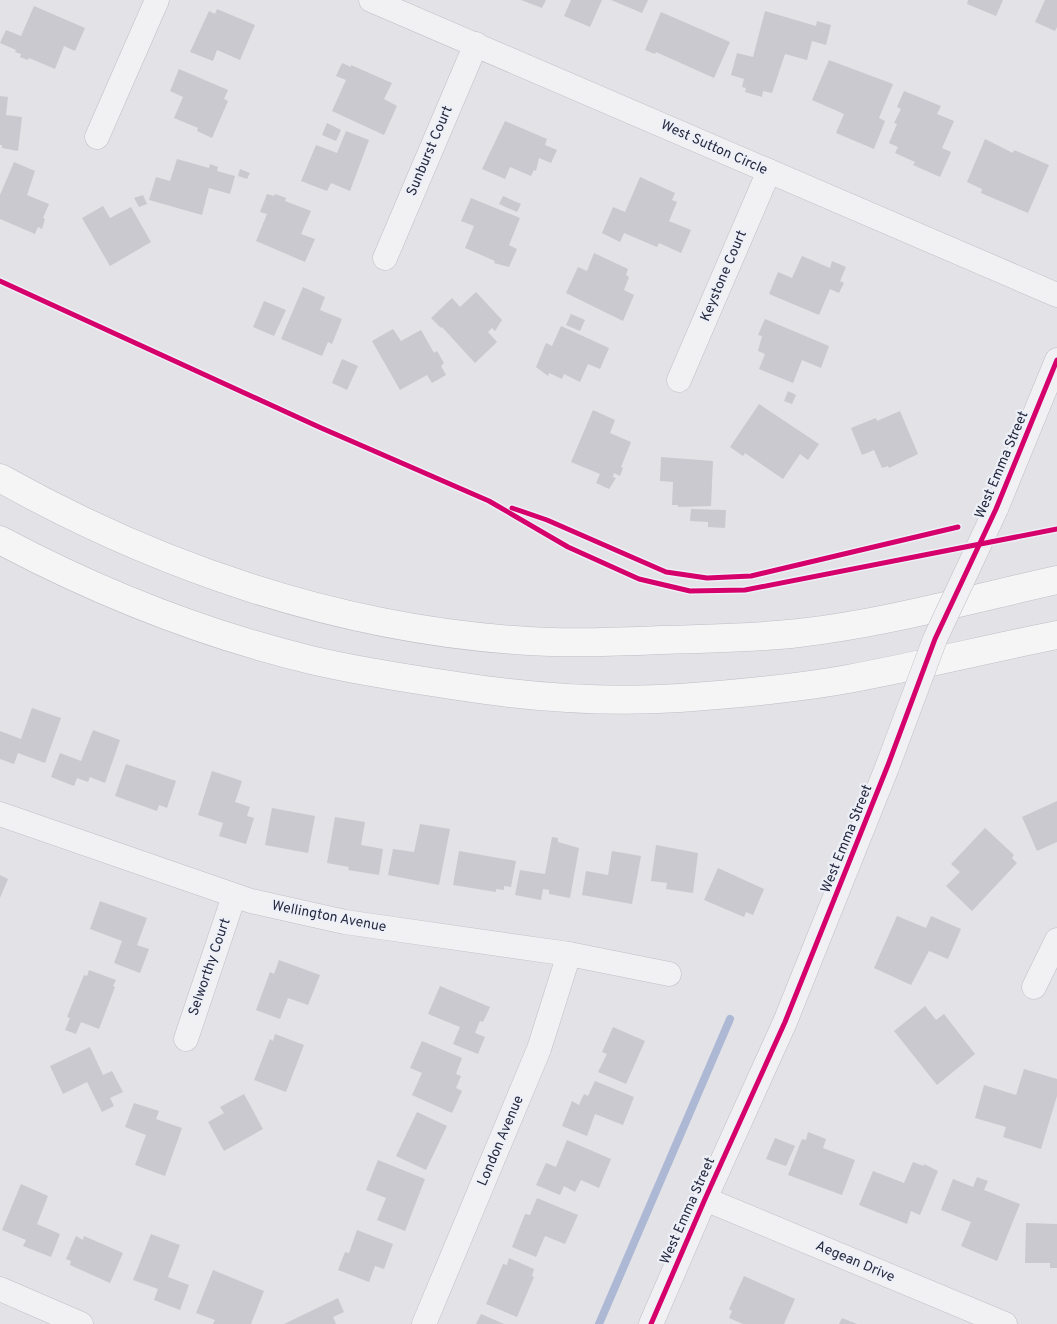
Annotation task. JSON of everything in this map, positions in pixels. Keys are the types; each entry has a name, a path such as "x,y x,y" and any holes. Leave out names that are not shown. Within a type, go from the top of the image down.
{"main road":[{"path":"0,478 72,516 227,580 305,604 372,620 443,632 513,640 579,643 740,638 800,633 865,624 1057,580"},
{"path":"0,540 45,564 184,621 310,660 400,678 493,692 577,699 677,698 760,691 846,679 1057,634"}],"street":[{"path":"97,137 157,0"},
{"name":"West Sutton Circle","path":"371,0 1057,294"},
{"name":"Sunburst Court","path":"384,258 476,44"},
{"name":"Keystone Court","path":"679,380 769,172"},
{"name":"West Emma Street","path":"652,1324 705,1199 786,1022 888,765 935,639 996,509 1057,360"},
{"name":"Wellington Avenue","path":"0,814 234,896 345,922 569,954 669,974"},
{"name":"Selworthy Court","path":"186,1039 234,896"},
{"path":"1034,988 1057,940"},
{"name":"London Avenue","path":"424,1324 539,1049 569,954"},
{"name":"Aegean Drive","path":"705,1199 1005,1324"},
{"path":"0,1289 81,1324"}],"building":[{"path":"521,0 546,0 542,8"},
{"path":"571,0 602,0 590,27 564,16"},
{"path":"611,0 648,0 642,13"},
{"path":"968,0 1003,0 996,16 967,4"},
{"path":"1045,0 1057,0 1057,27 1055,31 1035,22"},
{"path":"34,6 85,28 75,51 64,46 55,69 29,58 28,60 20,57 21,54 15,52 16,50 0,43 6,30 21,36"},
{"path":"217,9 255,25 240,60 217,50 213,61 190,52 209,11 215,14"},
{"path":"765,11 816,26 817,21 831,25 826,45 812,41 807,60 785,54 772,93 763,91 762,97 745,92 746,88 742,87 744,79 731,75 737,53 753,57"},
{"path":"661,12 730,42 714,78 656,52 655,54 645,50"},
{"path":"829,60 893,84 879,118 885,121 874,149 836,133 844,114 812,100"},
{"path":"342,63 392,83 384,99 397,106 384,135 332,111 346,80 336,76"},
{"path":"179,69 228,90 224,99 228,101 212,138 197,131 198,128 174,118 183,97 170,91"},
{"path":"904,91 941,106 937,114 954,121 942,148 951,152 940,177 913,165 915,162 895,153 898,147 889,143 897,124 894,123 901,109 897,107"},
{"path":"0,96 8,97 6,115 22,117 18,151 2,148 2,145 0,145"},
{"path":"505,121 547,139 545,145 557,150 551,163 539,158 536,171 534,170 531,176 510,167 505,179 482,169"},
{"path":"327,123 341,130 336,141 322,135"},
{"path":"346,131 369,140 350,191 331,183 327,191 301,181 316,145 337,153"},
{"path":"985,139 1013,153 1014,150 1049,165 1028,213 981,193 982,189 967,182"},
{"path":"177,159 209,168 210,164 218,167 217,171 235,176 230,194 209,188 202,215 149,200 156,177 170,181"},
{"path":"14,162 35,171 27,195 49,204 43,218 45,219 42,229 38,227 35,234 0,219 0,195"},
{"path":"240,169 250,173 247,179 238,176"},
{"path":"640,177 675,193 672,200 677,202 669,221 691,230 681,253 659,243 657,247 624,233 620,242 602,233 613,207 625,212"},
{"path":"267,194 274,196 275,194 286,198 285,201 311,211 301,234 315,239 305,262 256,241 267,214 260,212"},
{"path":"143,195 147,204 139,207 134,198"},
{"path":"503,196 521,204 517,212 499,204"},
{"path":"471,198 520,218 509,245 517,249 509,267 494,263 495,261 465,248 474,226 461,221"},
{"path":"103,206 110,218 131,207 151,242 110,266 82,218"},
{"path":"594,253 628,269 626,275 629,277 624,290 634,295 623,321 566,293 578,267 587,271"},
{"path":"802,256 830,268 832,261 846,267 840,281 844,283 839,293 830,289 819,315 769,294 778,272 792,278"},
{"path":"303,287 325,297 320,310 342,319 332,344 328,342 322,356 281,339"},
{"path":"476,292 502,320 495,331 492,328 488,332 497,342 475,363 442,327 431,318 452,298 460,307"},
{"path":"264,301 286,310 274,336 253,327"},
{"path":"571,314 585,320 580,331 566,325"},
{"path":"765,319 829,346 821,368 802,360 793,383 759,369 765,354 758,351 762,336 758,335"},
{"path":"561,326 609,348 600,369 588,364 580,382 564,374 562,379 549,373 548,376 536,367 546,343 552,346"},
{"path":"393,329 401,341 421,330 434,353 437,351 444,363 441,366 446,375 432,383 427,375 400,390 372,341"},
{"path":"342,359 358,366 347,390 332,383"},
{"path":"788,391 796,395 792,404 784,401"},
{"path":"759,404 819,444 808,460 800,454 783,479 745,453 743,456 730,447"},
{"path":"593,410 615,420 610,433 631,442 621,467 623,468 620,476 614,473 613,477 616,478 609,489 596,483 600,474 571,462"},
{"path":"900,411 918,454 889,468 888,466 882,468 874,450 862,455 851,428 876,418 877,421"},
{"path":"661,457 713,461 711,506 678,507 678,505 672,505 673,482 660,481"},
{"path":"691,509 726,510 725,528 708,527 708,522 690,521"},
{"path":"32,708 61,718 45,763 18,753 14,764 0,759 0,731 21,739"},
{"path":"93,730 120,740 105,783 90,777 88,782 77,778 74,786 51,777 60,753 81,761"},
{"path":"126,764 176,781 167,808 159,805 157,811 115,796"},
{"path":"212,771 242,781 235,802 250,807 247,816 254,818 246,844 219,836 223,823 198,815"},
{"path":"1057,801 1057,842 1037,851 1022,817"},
{"path":"272,808 315,816 308,853 265,845"},
{"path":"335,817 365,822 361,845 383,849 379,875 348,870 349,867 327,863"},
{"path":"420,824 450,829 439,885 388,875 393,849 414,852"},
{"path":"985,828 1014,855 1012,858 1017,863 972,911 946,886 960,872 951,864"},
{"path":"552,837 558,838 558,842 579,848 570,898 549,894 549,890 543,889 541,900 515,895 520,870 545,874"},
{"path":"656,845 698,853 693,893 666,889 667,883 651,881"},
{"path":"459,851 516,861 511,887 504,886 504,890 496,889 496,892 453,885"},
{"path":"612,851 641,856 632,904 582,895 586,871 608,875"},
{"path":"718,868 764,889 753,915 746,912 744,917 704,900"},
{"path":"0,875 8,879 0,898"},
{"path":"100,901 147,918 137,945 149,949 140,973 114,963 122,941 90,929"},
{"path":"897,916 926,928 931,916 961,929 948,959 929,951 911,985 874,968"},
{"path":"279,960 320,975 308,1005 288,998 280,1019 256,1010 270,972 274,974"},
{"path":"89,970 116,980 113,986 115,987 99,1029 81,1022 76,1034 65,1030 70,1018 67,1017 84,975 87,976"},
{"path":"440,986 490,1007 483,1022 480,1021 475,1033 485,1037 478,1054 453,1044 460,1027 428,1014"},
{"path":"925,1006 936,1020 944,1014 975,1054 937,1085 894,1031"},
{"path":"613,1027 645,1041 626,1084 598,1072 607,1054 602,1052"},
{"path":"275,1034 304,1045 286,1092 254,1080 270,1039 273,1041"},
{"path":"422,1041 462,1058 456,1074 461,1076 456,1088 462,1091 452,1113 412,1095 422,1073 410,1068"},
{"path":"90,1047 103,1075 112,1071 123,1092 110,1098 114,1106 102,1112 87,1082 63,1094 50,1066"},
{"path":"1024,1069 1057,1079 1057,1096 1041,1149 1003,1137 1006,1127 975,1118 984,1085 1016,1095"},
{"path":"595,1081 634,1097 623,1125 595,1114 587,1136 562,1126 572,1101 579,1105 584,1094 588,1096"},
{"path":"244,1094 263,1129 224,1151 208,1122 224,1113 220,1107"},
{"path":"134,1103 159,1111 156,1119 182,1128 165,1176 135,1165 146,1135 125,1127"},
{"path":"417,1112 447,1126 426,1170 396,1156"},
{"path":"808,1132 826,1139 823,1148 855,1160 842,1195 788,1175 802,1139 806,1140"},
{"path":"775,1138 795,1146 786,1166 766,1159"},
{"path":"567,1140 611,1159 599,1188 581,1180 575,1192 564,1186 560,1195 536,1185 546,1163 556,1167"},
{"path":"378,1160 425,1179 405,1231 377,1220 386,1198 366,1190"},
{"path":"913,1162 924,1166 924,1164 938,1171 920,1215 911,1211 907,1224 859,1205 873,1171 904,1183"},
{"path":"977,1177 988,1181 984,1190 1020,1204 997,1261 961,1246 971,1222 941,1210 953,1179 973,1187"},
{"path":"21,1184 48,1196 37,1224 60,1234 51,1257 23,1246 26,1240 2,1230"},
{"path":"537,1198 578,1215 565,1244 545,1236 536,1257 512,1247 525,1214 530,1215"},
{"path":"1026,1223 1057,1224 1057,1268 1050,1268 1050,1263 1025,1263"},
{"path":"357,1230 393,1244 384,1269 375,1266 369,1282 338,1270 345,1252 349,1253"},
{"path":"151,1234 180,1245 168,1277 189,1285 180,1310 154,1300 158,1289 133,1280"},
{"path":"76,1236 83,1240 84,1236 123,1253 110,1283 70,1265 71,1261 66,1259"},
{"path":"509,1258 534,1269 532,1276 534,1277 517,1317 486,1304 503,1264 507,1265"},
{"path":"213,1270 264,1291 251,1324 213,1324 215,1320 196,1313"},
{"path":"744,1276 795,1299 784,1324 743,1324 729,1318 732,1311 729,1309"},
{"path":"338,1298 344,1312 333,1317 336,1324 284,1324"},
{"path":"481,1314 504,1324 476,1324"},
{"path":"842,1318 857,1324 839,1324"}],"waterway":[{"path":"599,1324 730,1019"}],"cycle path":[{"path":"0,281 319,427 489,501 568,547 639,579 690,591 745,590 1057,529"},
{"path":"651,1324 785,1022 888,765 935,639 996,509 1057,360"},
{"path":"512,508 547,520 666,572 707,578 751,576 958,527"}]}
